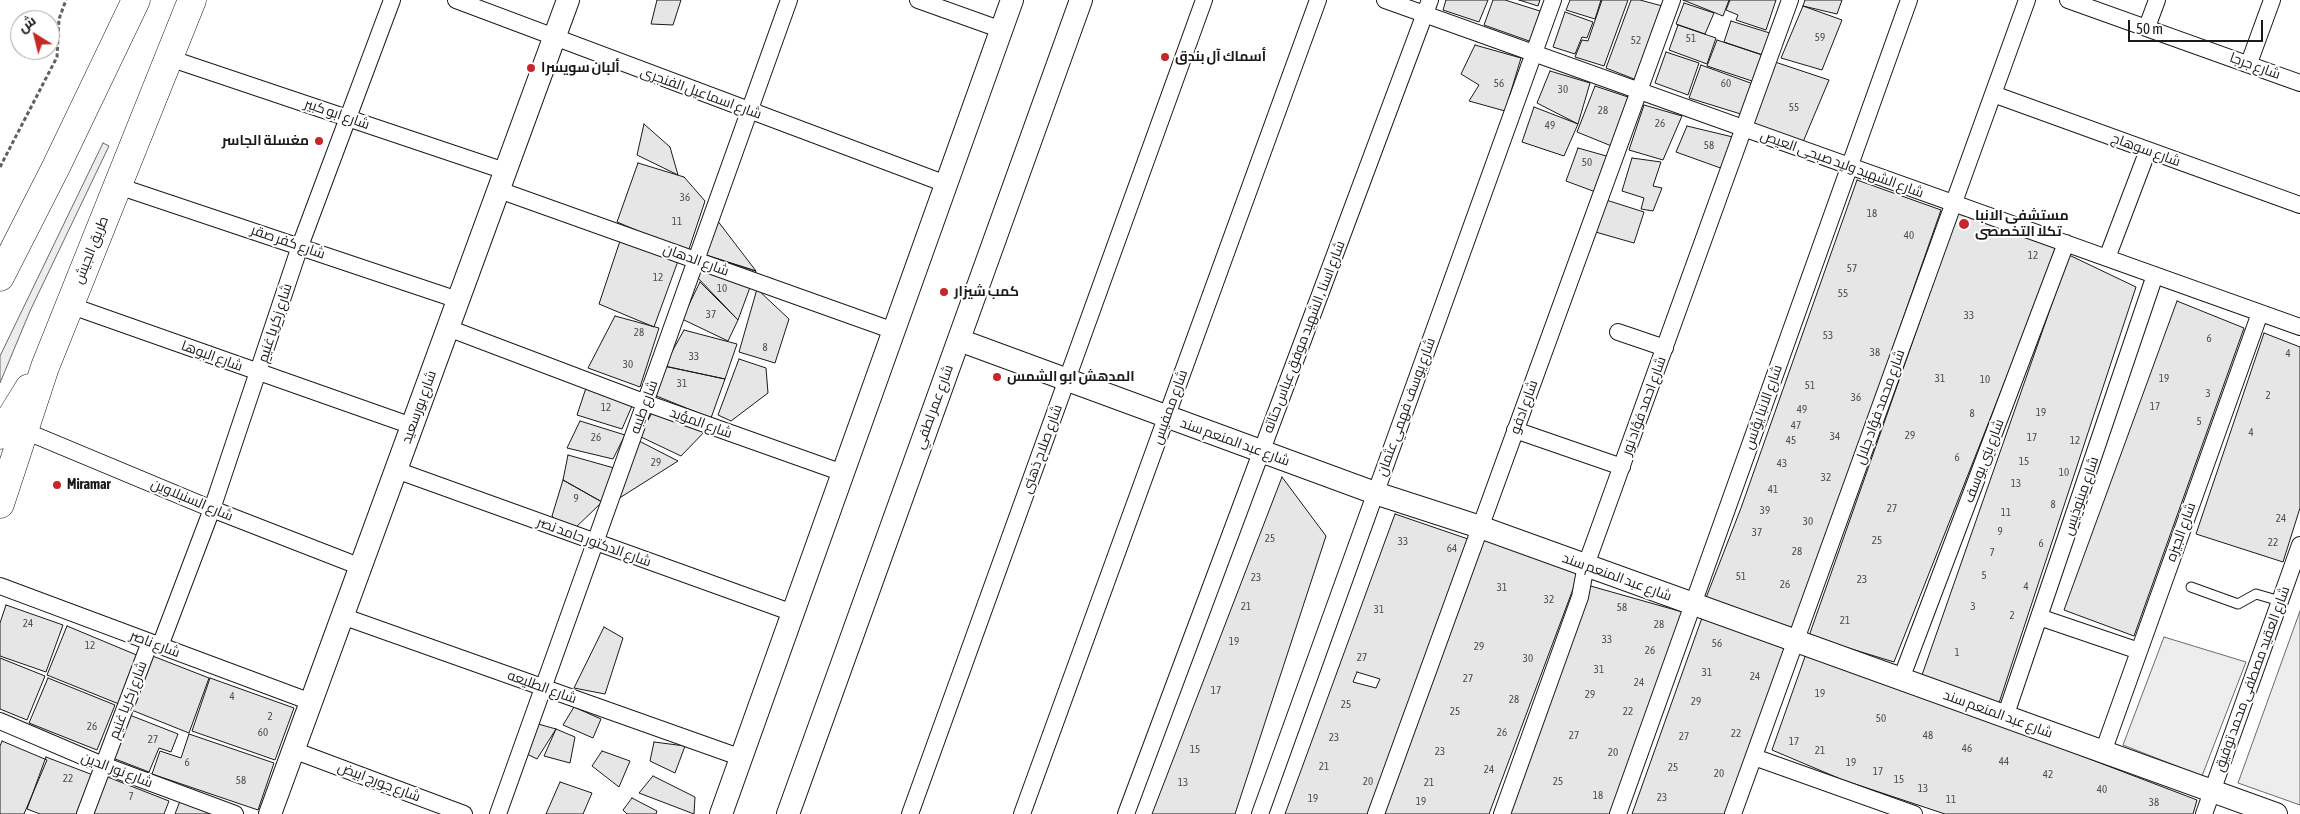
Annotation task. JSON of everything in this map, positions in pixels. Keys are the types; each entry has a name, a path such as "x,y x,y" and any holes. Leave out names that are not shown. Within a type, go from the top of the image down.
{"highway":[{"path":"0,277 61,159 136,0"},
{"name":"طريق الجيش","path":"13,433 26,391 45,367 192,0"},
{"path":"0,504 13,433"}],"street":[{"name":"شارع زكريا غنيم","path":"85,814 103,765 212,509 300,246 392,0"},
{"name":"شارع اسماعيل الفنجرى","path":"456,0 946,184"},
{"name":"شارع بورسعيد","path":"270,814 568,0"},
{"name":"شارع طيبه","path":"498,814 789,0"},
{"path":"918,0 1002,30"},
{"path":"721,814 1012,0"},
{"name":"شارع عمر لطفي","path":"788,814 1081,0"},
{"name":"شارع صلاح ذهنى","path":"910,814 1204,0"},
{"name":"شارع ممفيس","path":"1022,814 1318,0"},
{"name":"شارع الشهيد وليد صبحى العيص","path":"1384,0 1427,7 1534,53 2300,327"},
{"name":"شارع يوسف فهمي عثمان","path":"1260,814 1553,0"},
{"name":"شارع ادفو","path":"1376,814 1672,0"},
{"name":"شارع احمد فؤاد نور","path":"1502,814 1580,596 1586,566 1790,0"},
{"name":"شارع الانبا يؤنس","path":"1618,814 1908,0"},
{"name":"شارع محمد فؤاد جلال","path":"1734,814 2027,0"},
{"name":"شارع جرجا","path":"2068,0 2249,63 2300,83"},
{"path":"2147,27 2157,0"},
{"path":"2249,63 2272,0"},
{"name":"شارع اسنا , الشهيد موفق عباس حتاته","path":"1126,814 1427,7"},
{"name":"شارع ابو كبير","path":"169,58 348,118 502,181"},
{"name":"شارع سوهاج","path":"1993,94 2300,206"},
{"path":"2107,258 2148,150"},
{"name":"شارع الدهان","path":"502,181 696,260 894,330"},
{"name":"شارع كفر صقر","path":"118,186 458,300"},
{"name":"شارع بنى يوسف","path":"1901,679 2066,243"},
{"name":"شارع مينوذيس","path":"2005,717 2155,275"},
{"name":"شارع البوها","path":"69,305 412,426"},
{"name":"شارع الجيزه","path":"2103,752 2260,312"},
{"name":"شارع المؤيد","path":"448,328 646,403 843,473"},
{"path":"1618,332 1665,348"},
{"name":"شارع عبد المنعم سند","path":"958,340 1261,452 1480,528 2276,814"},
{"path":"1515,430 1622,467"},
{"name":"شارع السنبلاوين","path":"13,433 360,567"},
{"name":"شارع الدكتور حامد نصر","path":"396,470 596,544 793,613"},
{"name":"شارع العقيد مصطفى محمد توفيق","path":"2204,814 2300,545"},
{"name":"شارع ناصر","path":"0,586 311,702"},
{"name":"شارع الطليعه","path":"342,616 742,758"},
{"path":"2039,616 2139,651"},
{"name":"شارع نور الدين","path":"0,721 103,765 235,814"},
{"name":"شارع جورج ابيض","path":"294,750 464,814"},
{"path":"1754,757 1914,814"}],"lane":[{"path":"2191,587 2238,604 2256,594 2280,600"}],"path":[{"path":"0,167 57,57 59,18 66,0"}],"shaded area":[{"path":"103,143 109,146 30,311 0,383 0,356"},
{"path":"2300,611 2300,805 2238,783"},
{"path":"2164,637 2246,662 2202,776 2123,745"}],"building":[{"path":"657,0 681,0 673,25 651,24"},
{"path":"1446,0 1488,0 1479,22 1443,10"},
{"path":"1493,0 1505,0 1540,11 1532,42 1484,25"},
{"path":"1519,0 1540,0 1538,6"},
{"path":"1570,0 1601,0 1595,19 1566,10"},
{"path":"1602,0 1628,0 1604,66 1575,57 1582,40 1588,41"},
{"path":"1631,0 1640,0 1666,7 1639,81 1606,68"},
{"path":"1683,0 1729,0 1723,16"},
{"path":"1730,0 1776,0 1766,30 1736,20 1738,15 1726,10"},
{"path":"1805,0 1842,0 1837,14 1803,6"},
{"path":"1684,3 1714,13 1705,34 1676,24"},
{"path":"1803,6 1842,20 1822,70 1781,58"},
{"path":"1565,12 1593,22 1587,38 1582,37 1575,54 1553,47"},
{"path":"1731,21 1773,34 1766,56 1724,42"},
{"path":"1678,25 1716,38 1707,64 1669,50"},
{"path":"1717,40 1765,56 1755,82 1707,66"},
{"path":"1475,45 1521,58 1505,111 1469,101 1479,85 1461,74"},
{"path":"1666,52 1699,63 1688,95 1655,83"},
{"path":"1775,62 1829,80 1803,142 1753,123"},
{"path":"1701,65 1756,85 1744,115 1689,98"},
{"path":"1550,71 1590,83 1578,124 1537,103"},
{"path":"1595,86 1631,98 1614,147 1577,132"},
{"path":"1644,105 1682,116 1663,160 1629,150"},
{"path":"1534,107 1578,124 1564,156 1522,142"},
{"path":"644,124 670,147 678,175 637,155"},
{"path":"1687,126 1737,138 1726,170 1676,152"},
{"path":"1578,148 1610,157 1601,194 1566,181"},
{"path":"1632,158 1661,162 1653,186 1662,188 1653,211 1641,209 1644,198 1622,191"},
{"path":"638,163 684,177 705,201 688,252 617,222"},
{"path":"1857,180 1941,210 1793,633 1704,603 1741,508"},
{"path":"1603,199 1644,212 1634,243 1592,231"},
{"path":"1959,210 2058,247 1894,662 1809,636"},
{"path":"717,220 756,271 703,254"},
{"path":"620,241 678,261 654,327 599,304"},
{"path":"2069,255 2136,287 1999,703 1922,675"},
{"path":"708,256 756,271 738,320 697,277"},
{"path":"700,282 738,320 728,341 682,319"},
{"path":"757,289 789,319 775,363 739,352"},
{"path":"2177,301 2244,328 2134,636 2064,610"},
{"path":"615,316 659,328 640,387 588,368"},
{"path":"684,330 737,344 725,379 664,366"},
{"path":"2264,333 2300,347 2300,508 2283,562 2196,534"},
{"path":"739,359 766,368 768,393 731,421 718,415"},
{"path":"664,366 725,379 711,418 654,395"},
{"path":"586,388 632,406 622,429 577,415"},
{"path":"652,413 710,426 681,456 639,436"},
{"path":"580,421 625,435 613,459 567,448"},
{"path":"639,441 678,461 610,504"},
{"path":"568,455 614,468 602,502 563,480"},
{"path":"1282,477 1326,536 1235,814 1152,814"},
{"path":"563,480 602,502 569,534 552,516"},
{"path":"1395,514 1468,539 1368,814 1285,814"},
{"path":"1483,538 1579,573 1489,814 1380,814"},
{"path":"1587,585 1686,613 1610,814 1509,814"},
{"path":"6,605 63,625 46,672 0,656 0,623"},
{"path":"1703,615 1789,644 1728,814 1632,814"},
{"path":"67,626 139,656 119,704 47,675"},
{"path":"604,627 623,638 605,694 574,688"},
{"path":"1807,651 2197,800 2193,814 1945,814 1843,780 1772,750"},
{"path":"150,655 209,678 189,733 129,709"},
{"path":"0,658 45,676 27,720 0,709"},
{"path":"1357,672 1380,679 1376,688 1353,682"},
{"path":"48,678 115,705 97,750 29,723"},
{"path":"210,678 294,708 275,760 192,731"},
{"path":"574,707 601,719 593,738 563,725"},
{"path":"127,714 178,734 171,752 159,748 149,772 110,757"},
{"path":"531,722 556,729 537,759 525,753"},
{"path":"556,729 575,737 570,763 544,756"},
{"path":"189,734 274,763 258,810 152,774 160,751 181,758"},
{"path":"2,741 47,760 24,814 0,814 0,746"},
{"path":"654,742 685,746 675,773 650,761"},
{"path":"602,751 630,761 619,787 592,766"},
{"path":"46,757 93,775 77,814 40,814 27,809"},
{"path":"105,776 169,801 164,814 89,814"},
{"path":"653,776 695,797 694,814 639,793"},
{"path":"560,782 592,793 583,814 546,814"},
{"path":"632,798 657,811 656,814 627,814 623,810"},
{"path":"180,801 214,814 175,814"}],"place":[{"name":"أسماك آل بندق","path":"1165,57"},
{"name":"ألبان سويسرا","path":"531,68"},
{"name":"مغسلة الجاسر","path":"319,141"},
{"name":"مستشفى الانبا تكلا التخصصى","path":"1964,224"},
{"name":"كمب شيزار","path":"944,292"},
{"name":"المدهش ابو الشمس","path":"997,377"},
{"name":"Miramar","path":"57,485"}]}
